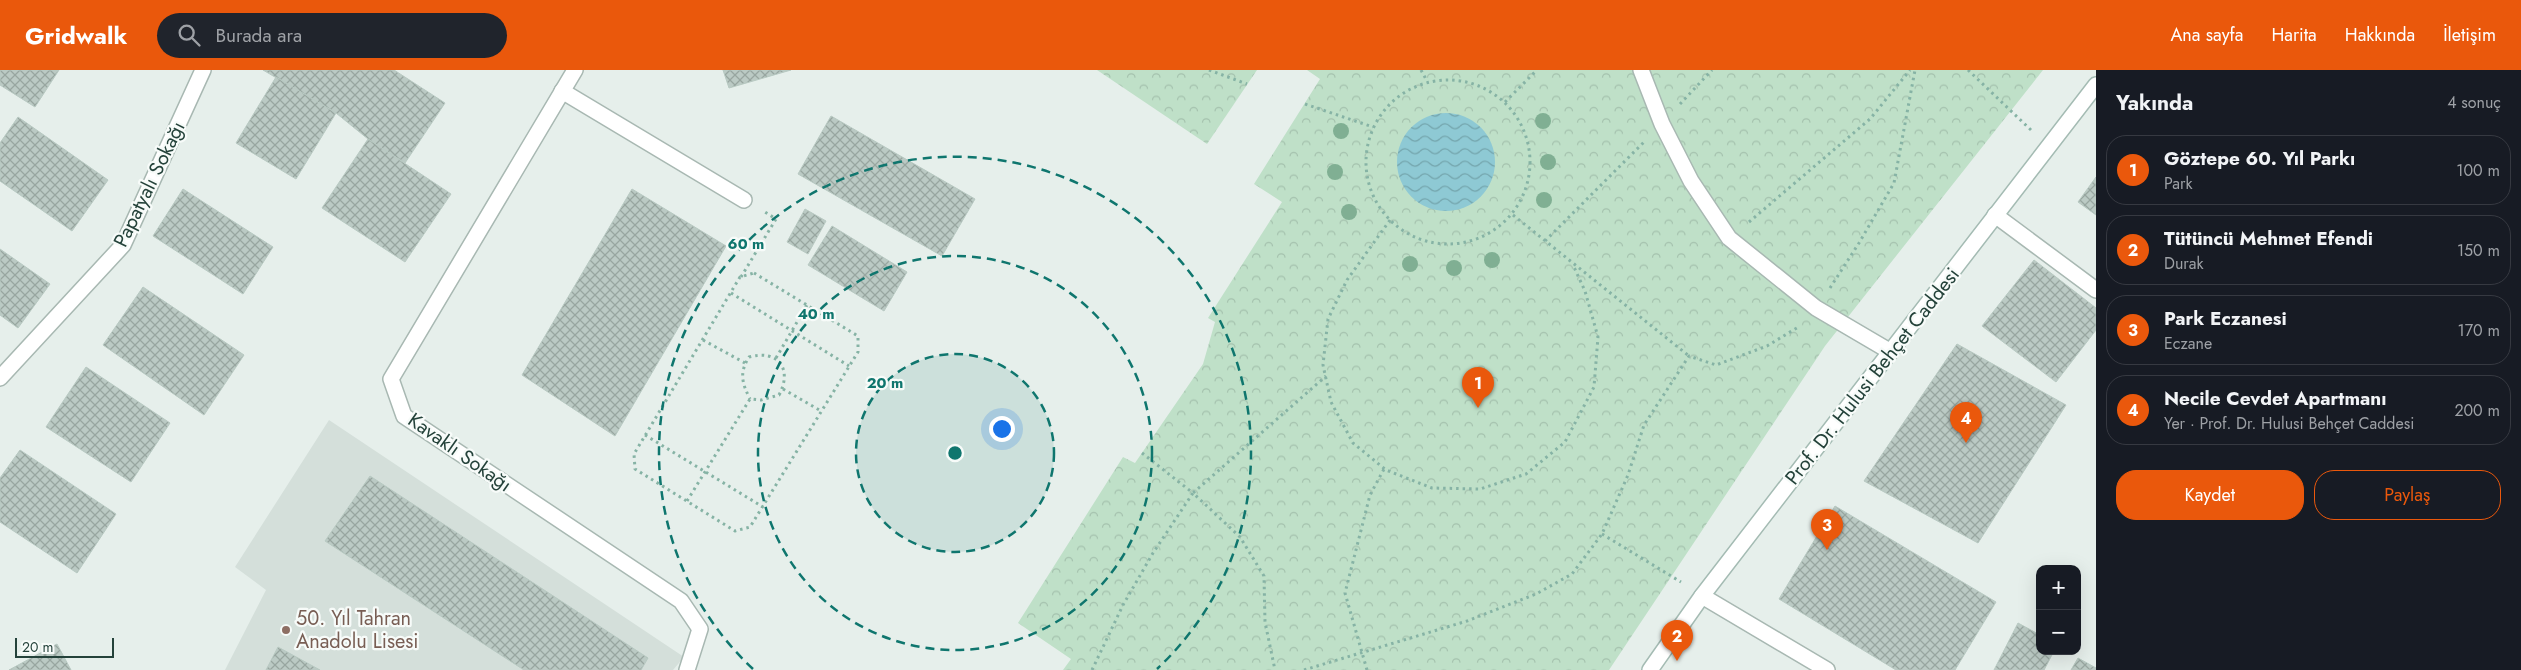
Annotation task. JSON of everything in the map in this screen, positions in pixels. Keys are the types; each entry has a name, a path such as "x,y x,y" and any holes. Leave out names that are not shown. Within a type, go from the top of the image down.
{"street":[{"name":"Papatyalı Sokağı","path":"0,378 123,246 203,70"},
{"name":"Kavaklı Sokağı","path":"575,70 391,379 404,416 681,600 700,629 688,670"},
{"path":"1641,70 1662,124 1691,182 1729,238 1816,308 1891,352"},
{"name":"Prof. Dr. Hulusi Behçet Caddesi","path":"1650,670 1702,596 2096,85"},
{"path":"562,91 744,200"},
{"path":"1995,215 2096,290"},
{"path":"1702,596 1827,670"}],"path":[{"path":"1209,70 1247,84"},
{"path":"1421,70 1426,81"},
{"path":"1505,102 1537,70"},
{"path":"1545,240 1662,124 1712,70"},
{"path":"1729,238 1870,119 1910,70"},
{"path":"1513,215 1573,265 1689,356 1716,365 1758,349 1804,324 1816,308 1859,243 1894,183 1915,70"},
{"path":"1968,70 2048,146"},
{"path":"1454,79 1482,86 1505,102 1520,121 1528,143 1530,167 1525,191 1513,215 1496,228 1475,240 1452,244 1428,242 1406,234 1390,220 1370,192 1364,165 1368,137 1380,112 1400,93 1426,81 1454,79"},
{"path":"1305,104 1373,127"},
{"path":"740,277 754,273 858,336 858,352 750,527 735,531 635,469 634,454 740,277 776,219 744,200"},
{"path":"1390,220 1346,280 1328,319 1323,365 1331,402 1353,443 1384,469 1432,488 1480,490 1526,474 1566,442 1594,387 1598,337 1584,291 1573,265"},
{"path":"731,293 849,366"},
{"path":"776,358 807,304"},
{"path":"703,340 745,363"},
{"path":"762,353 776,358 784,370 785,383 783,389 779,395 762,400 750,399 741,381 745,363 749,357 762,353"},
{"path":"1304,670 1467,621 1536,594 1572,574 1602,534 1628,475 1644,426 1689,356"},
{"path":"1092,670 1123,605 1153,553 1193,493 1326,376"},
{"path":"783,389 821,411"},
{"path":"687,501 750,399"},
{"path":"645,435 763,507"},
{"path":"1142,453 1193,493 1240,537 1264,576 1265,622 1274,670"},
{"path":"1367,670 1345,593 1370,496 1384,469"},
{"path":"1602,534 1702,596"}],"shaded area":[{"path":"329,420 684,657 673,670 225,670 266,590 235,567"}],"green space":[{"path":"1097,70 1257,70 1207,144"},
{"path":"1307,70 2043,70 1825,346 1609,670 1063,670 1071,659 1018,623 1123,457 1135,463 1203,364 1215,322 1208,318 1282,202 1254,184 1320,79"}],"water":[{"path":"1446,113 1465,116 1481,127 1492,143 1495,162 1492,181 1481,197 1465,208 1446,211 1427,208 1411,197 1400,181 1397,162 1400,143 1411,127 1427,116"}],"building":[{"path":"0,70 59,70 35,107 0,85"},
{"path":"263,70 394,70 445,103 405,163 368,139 336,113"},
{"path":"723,70 791,70 729,88"},
{"path":"276,77 336,113 296,179 236,143"},
{"path":"831,116 975,199 942,256 798,174"},
{"path":"18,117 108,180 72,231 0,181 0,143"},
{"path":"368,139 451,194 405,262 322,208"},
{"path":"2096,177 2096,215 2078,202"},
{"path":"183,189 273,247 243,294 153,236"},
{"path":"632,189 726,246 615,436 522,375"},
{"path":"805,209 826,221 808,254 787,242"},
{"path":"832,226 907,272 884,311 808,265"},
{"path":"0,249 50,284 18,328 0,315"},
{"path":"2034,260 2096,308 2096,330 2056,382 1982,326"},
{"path":"143,287 244,355 204,415 103,345"},
{"path":"1957,344 2066,405 1978,543 1864,481"},
{"path":"86,367 170,423 131,482 46,427"},
{"path":"20,450 116,514 77,573 0,522 0,478"},
{"path":"370,476 648,658 641,670 524,670 325,541"},
{"path":"1835,506 1996,602 1955,670 1896,670 1779,599"},
{"path":"2018,623 2036,633 2036,655 2052,655 2044,670 1994,670"},
{"path":"57,644 71,670 9,670"},
{"path":"278,647 320,670 266,670"},
{"path":"2078,658 2096,668 2096,670 2071,670"}],"place":[{"name":"Göztepe 60. Yıl Parkı","path":"1478,408"},
{"name":"Necile Cevdet Apartmanı","path":"1966,443"},
{"name":"Park Eczanesi","path":"1827,550"},
{"name":"50. Yıl Tahran Anadolu Lisesi","path":"286,630"},
{"name":"Tütüncü Mehmet Efendi","path":"1677,661"}]}
